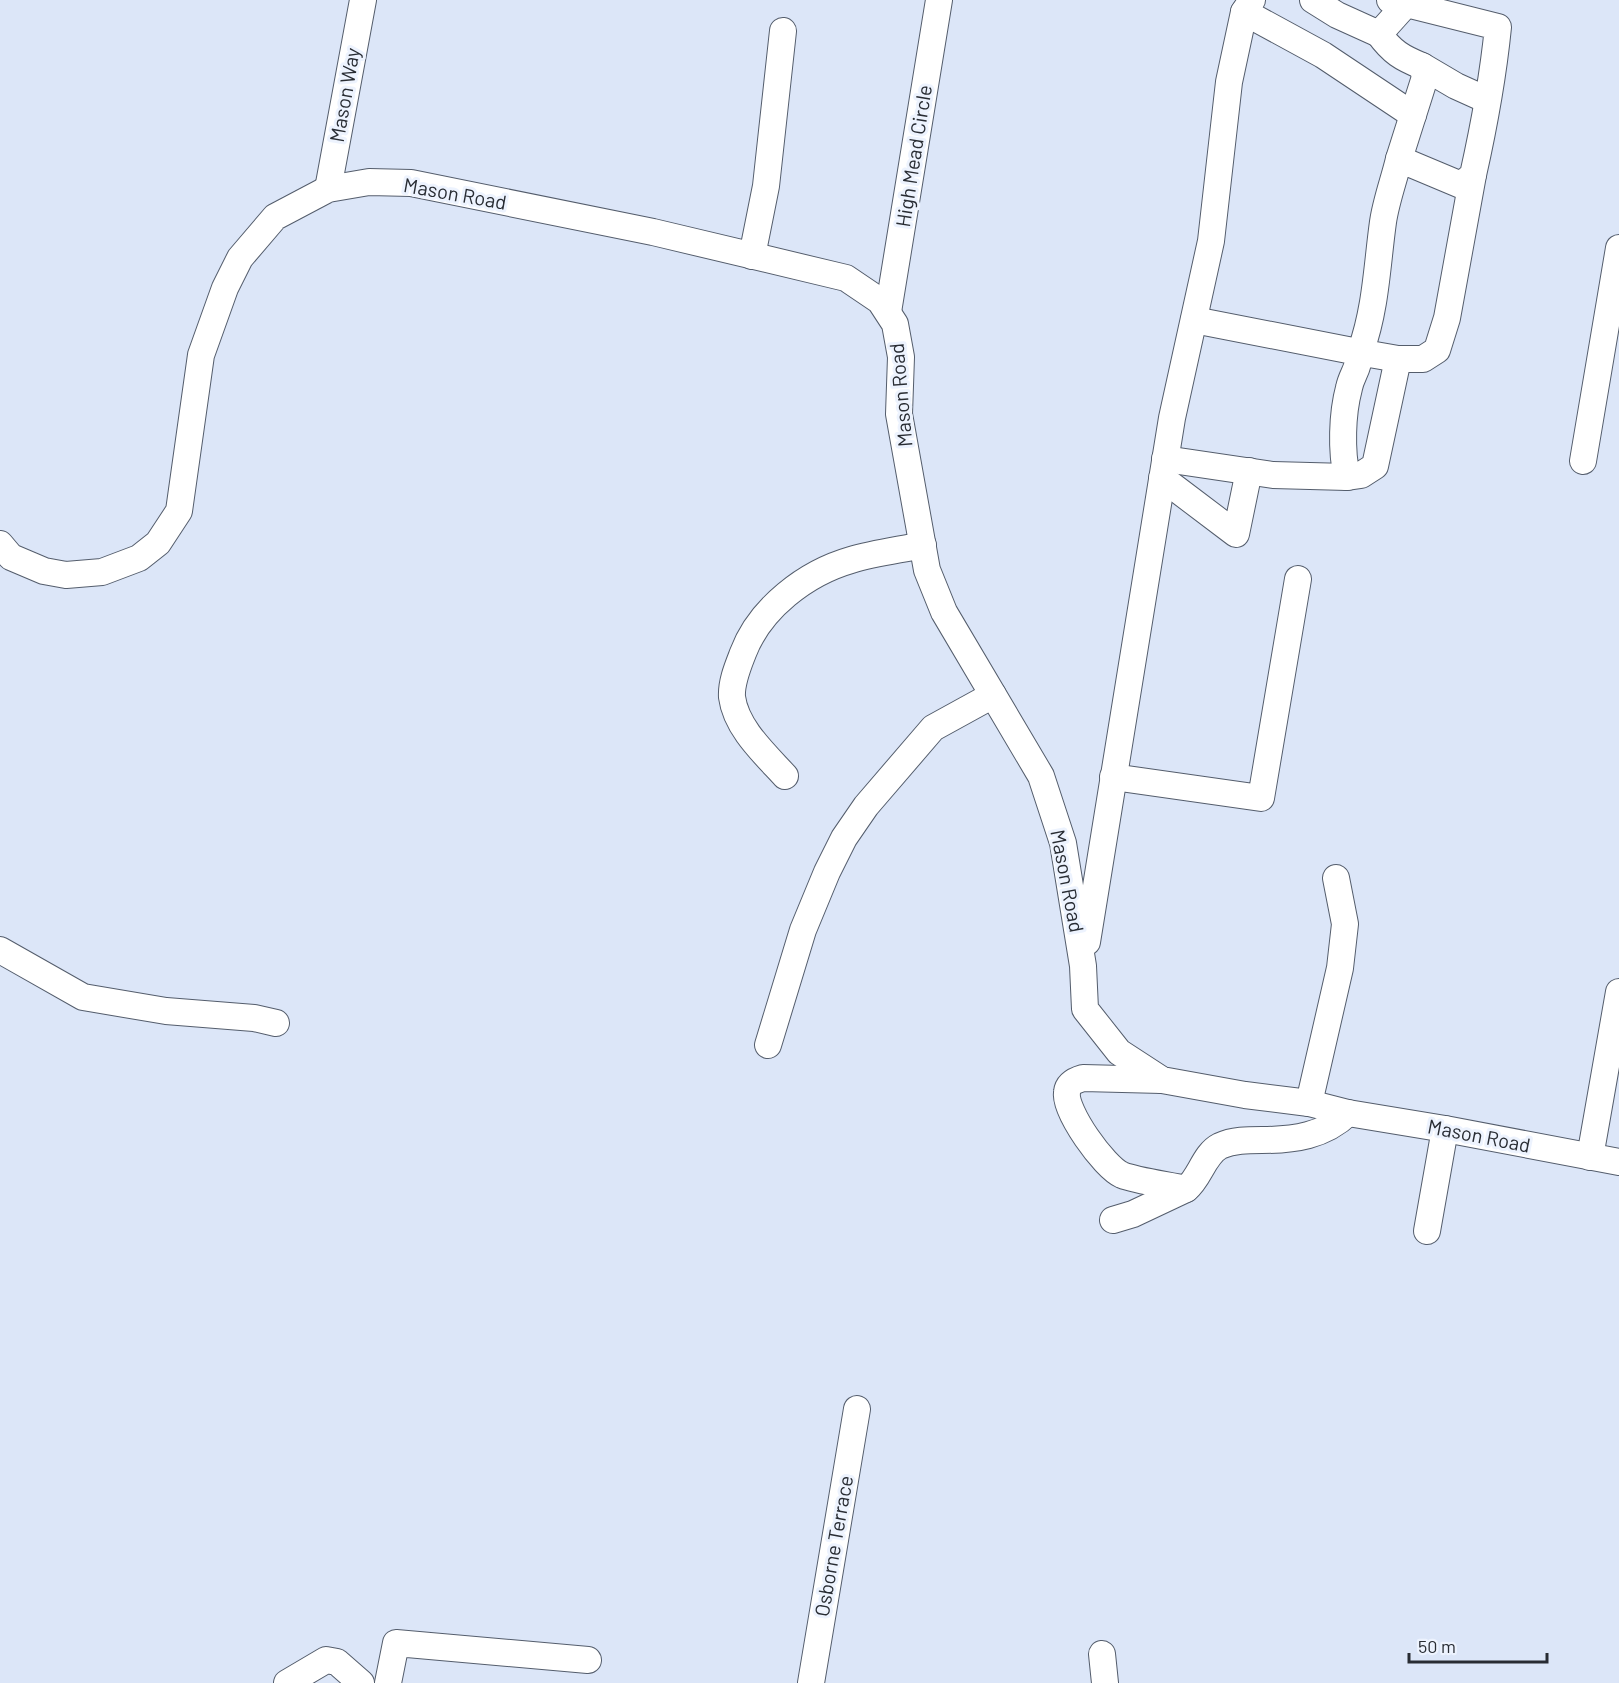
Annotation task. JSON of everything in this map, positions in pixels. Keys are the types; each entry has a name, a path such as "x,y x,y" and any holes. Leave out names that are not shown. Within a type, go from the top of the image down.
{"street":[{"name":"Mason Way","path":"328,189 363,0"},
{"name":"High Mead Circle","path":"888,312 939,0"},
{"path":"1313,0 1337,15 1379,34 1389,49 1403,58 1487,100"},
{"path":"1194,320 1398,359 1422,359 1437,350 1448,318 1487,100 1494,75 1498,27 1398,2 1379,34"},
{"path":"1083,966 1164,468 1181,372 1211,240 1229,82 1248,6 1413,115"},
{"path":"752,256 766,186 783,31"},
{"path":"1347,477 1342,459 1349,387 1359,364 1358,352 1361,350 1369,328 1374,305 1383,219 1425,77 1422,66"},
{"path":"1399,159 1461,185 1473,175"},
{"name":"Mason Road","path":"4,558 44,571 66,575 102,572 139,558 158,543 179,511 201,355 225,288 240,258 275,217 328,189 369,182 411,183 652,232 846,278 880,301 894,324 901,357 899,414 927,570 944,612 1041,776 1063,843 1083,966 1085,1009 1119,1052 1162,1080 1245,1095 1309,1103 1348,1113 1619,1162"},
{"path":"1583,461 1610,355 1619,248"},
{"path":"1164,468 1249,471 1273,475 1347,477 1361,475 1375,466 1398,359"},
{"path":"1164,468 1236,534 1249,471"},
{"path":"784,776 751,737 740,720 732,697 735,674 748,638 774,606 805,581 850,560 923,545"},
{"path":"1113,777 1261,798 1298,579"},
{"path":"768,1045 803,930 844,838 866,806 933,728 993,695"},
{"path":"1309,1103 1342,957 1346,924 1336,878"},
{"path":"0,950 83,997 166,1011 254,1018 276,1023"},
{"path":"1590,1157 1619,992"},
{"path":"1162,1080 1083,1078 1075,1080 1067,1092 1068,1104 1083,1131 1108,1165 1122,1175 1186,1189"},
{"path":"1113,1220 1186,1189 1196,1179 1208,1157 1221,1146 1249,1140 1304,1137 1333,1126 1348,1113"},
{"path":"1427,1231 1445,1129"},
{"name":"Osborne Terrace","path":"811,1683 857,1409"},
{"path":"388,1683 396,1643 588,1660"},
{"path":"1102,1654 1104,1683"},
{"path":"287,1683 326,1660 337,1662 361,1683"}]}
